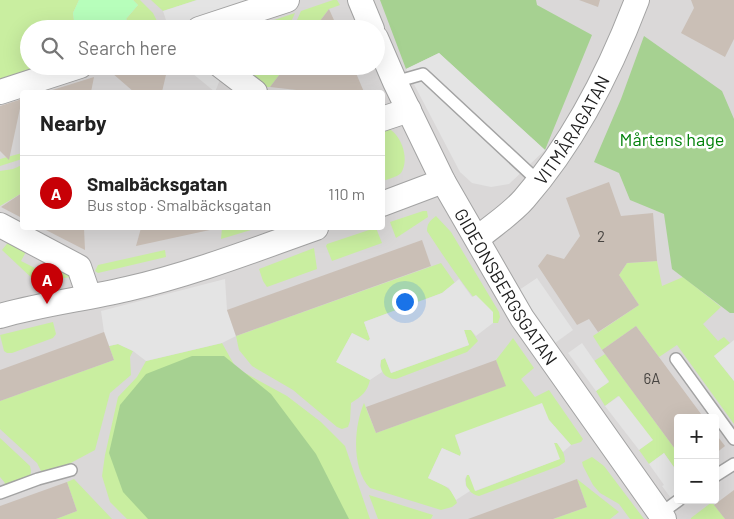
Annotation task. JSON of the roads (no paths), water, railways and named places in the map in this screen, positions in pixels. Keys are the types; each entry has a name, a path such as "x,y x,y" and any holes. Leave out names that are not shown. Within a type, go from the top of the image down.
{"street":[{"path":"226,20 287,0"},
{"path":"360,0 368,20"},
{"name":"VITMÅRAGATAN","path":"477,238 522,201 586,111 625,31 637,0"},
{"name":"GIDEONSBERGSGATAN","path":"385,59 443,181 522,318 662,517"},
{"path":"0,92 52,75"},
{"path":"233,75 252,90"},
{"path":"385,118 408,110"},
{"path":"385,203 443,181"},
{"path":"0,225 79,267 89,296"},
{"path":"0,316 28,308 126,289 207,268 311,230"}],"lane":[{"path":"395,82 423,74 538,181"},
{"path":"676,359 734,439"},
{"path":"719,473 734,464"},
{"path":"0,493 38,479 71,470"},
{"path":"662,517 675,504"}],"place":[{"name":"Smalbäcksgatan","path":"47,304"}],"park label":[{"name":"Mårtens hage","path":"672,139"}]}
